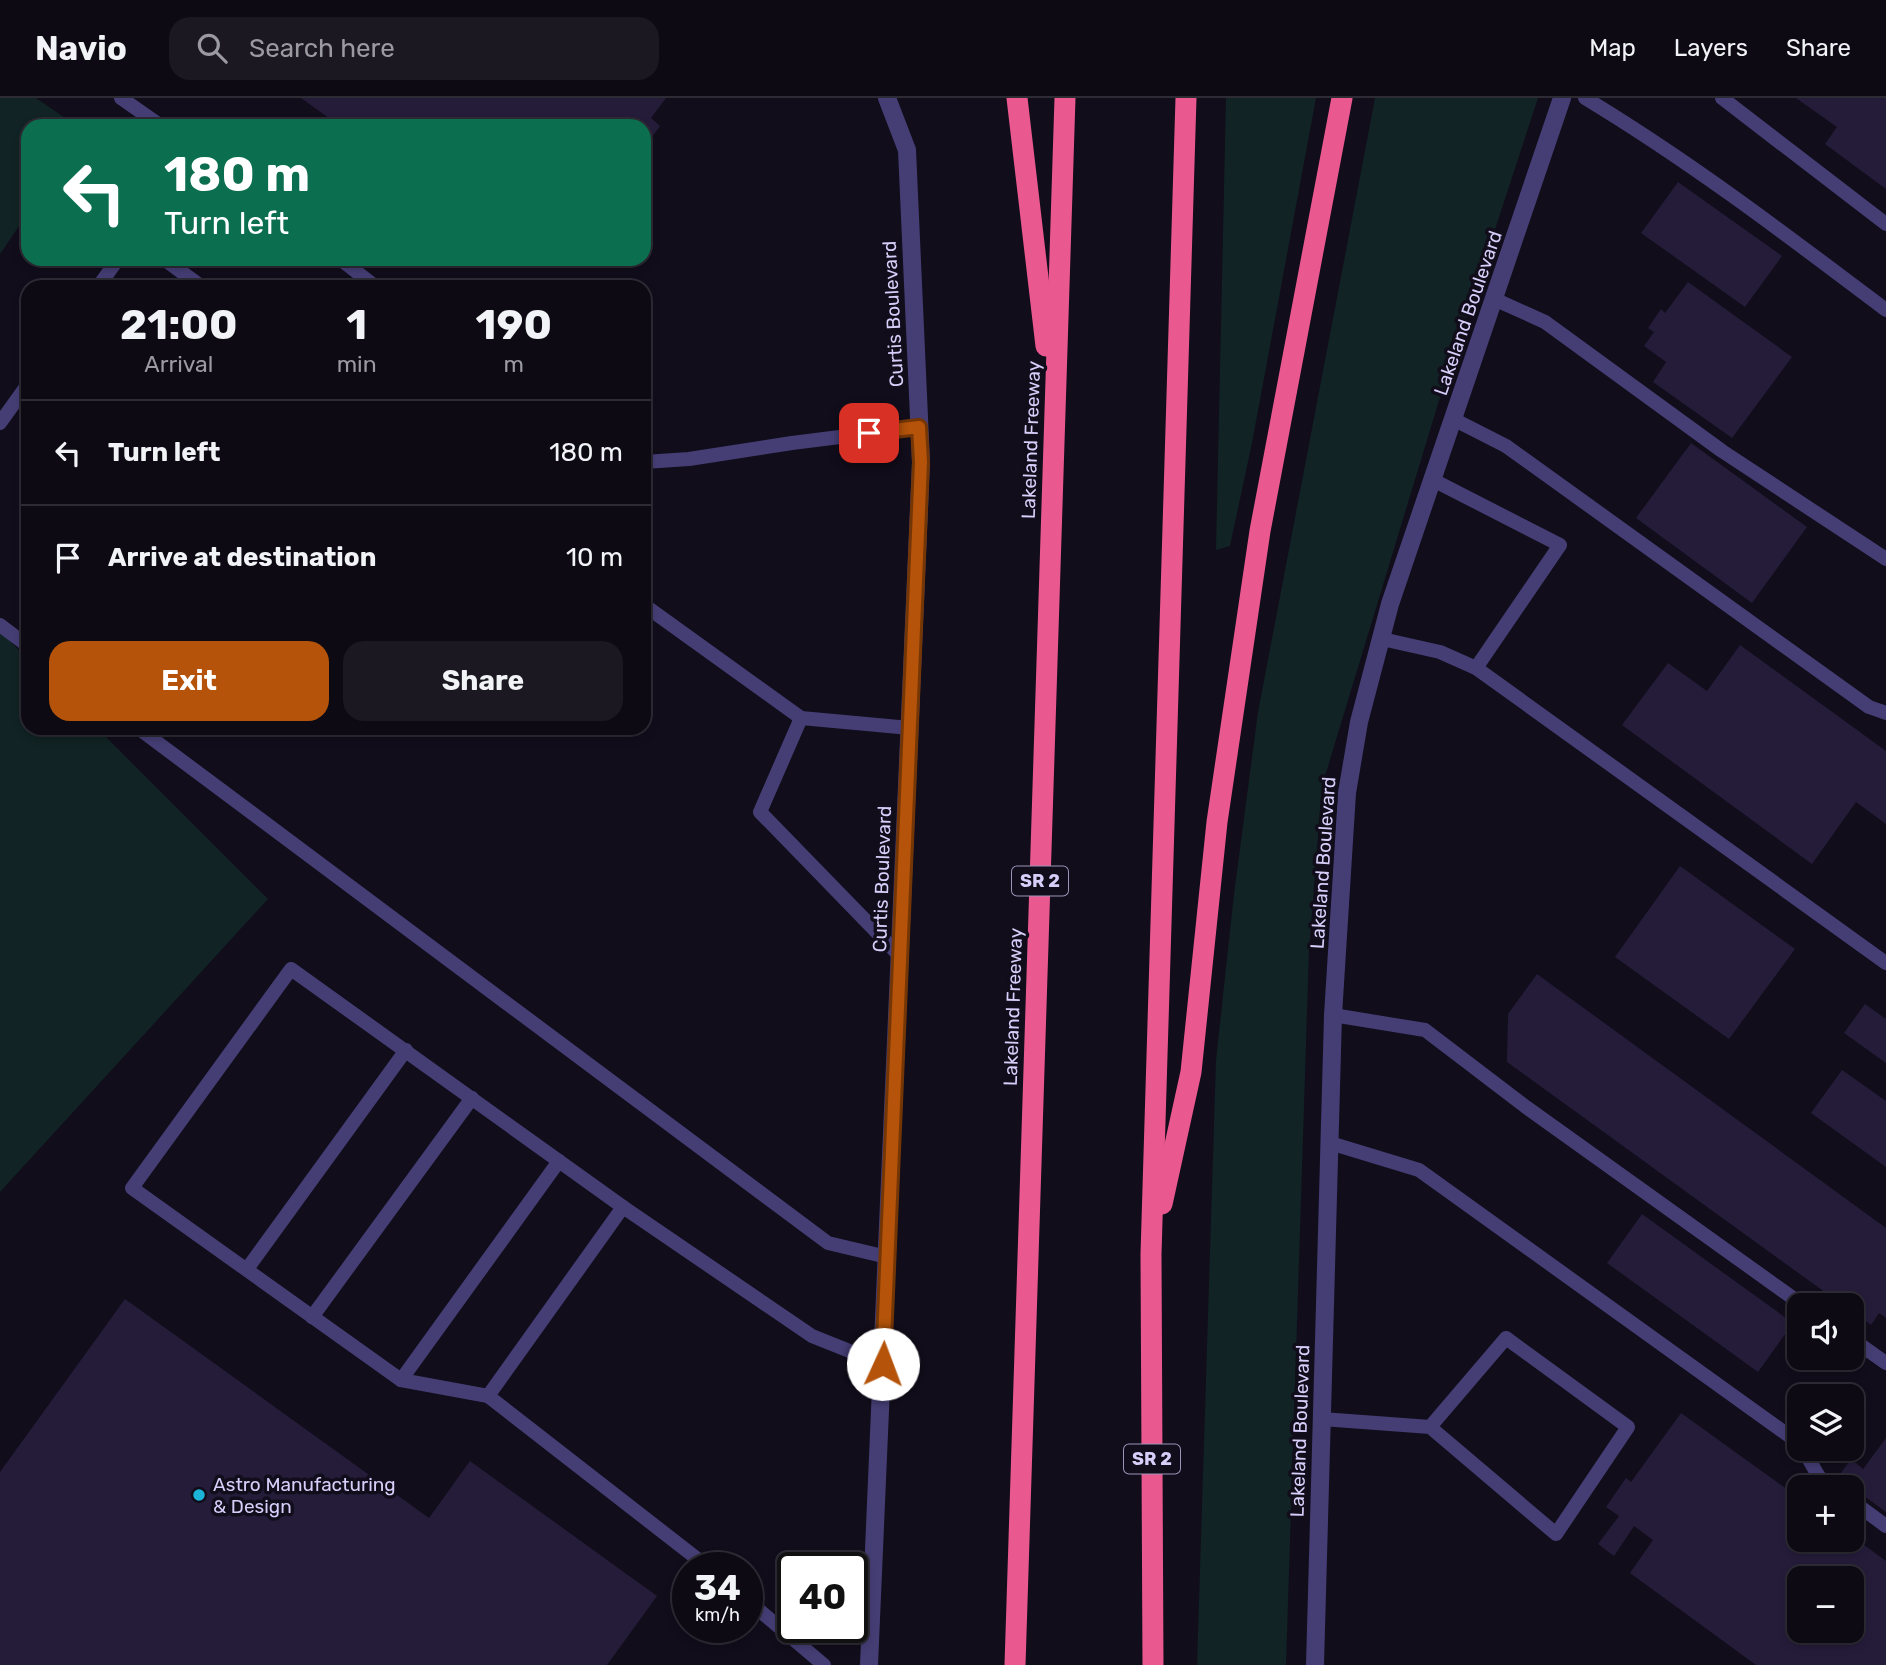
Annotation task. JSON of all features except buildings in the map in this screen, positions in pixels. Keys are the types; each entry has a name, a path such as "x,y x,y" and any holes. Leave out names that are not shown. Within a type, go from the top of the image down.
{"highway":[{"path":"1017,98 1054,417"},
{"name":"Lakeland Freeway","path":"1016,1665 1065,98"},
{"name":"SR 2","path":"1153,1665 1151,1254 1186,98"},
{"path":"1151,1254 1191,1072 1217,822 1260,531 1342,98"}],"street":[{"name":"Curtis Boulevard","path":"869,1665 921,462 907,150 887,98"},
{"name":"Lakeland Boulevard","path":"1315,1665 1333,1015 1347,793 1359,722 1390,604 1562,98"}],"lane":[{"path":"121,98 151,119"},
{"path":"1585,98 1736,197 1886,310"},
{"path":"1722,98 1886,224"},
{"path":"174,266 192,280"},
{"path":"349,266 367,280"},
{"path":"1494,299 1545,322 1722,450 1886,559"},
{"path":"0,424 21,394"},
{"path":"1453,419 1506,446 1869,707 1886,713"},
{"path":"651,462 689,460 792,443 919,427"},
{"path":"1433,480 1560,545 1476,667"},
{"path":"651,610 801,718 910,729"},
{"path":"0,625 21,641"},
{"path":"1382,639 1440,652 1476,667 1886,962"},
{"path":"801,718 760,812 900,956"},
{"path":"147,735 828,1243 887,1257"},
{"path":"691,1552 488,1396 401,1380 132,1188 291,969 623,1207 812,1336 883,1364"},
{"path":"1333,1015 1425,1030 1787,1294"},
{"path":"247,1269 407,1050"},
{"path":"312,1317 472,1098"},
{"path":"1330,1143 1419,1170 1787,1434"},
{"path":"401,1380 559,1161"},
{"path":"488,1396 623,1207"},
{"path":"1322,1419 1430,1427 1556,1534 1629,1427 1506,1338 1430,1427"},
{"path":"1864,1347 1886,1363"},
{"path":"1864,1509 1886,1526"},
{"path":"763,1614 824,1665"}],"shaded area":[{"path":"0,98 36,98 67,119 21,119 21,223 0,254"},
{"path":"1226,98 1316,98 1252,443 1230,546 1216,550"},
{"path":"1375,98 1538,98 1438,404 1322,786 1309,951 1286,1665 1197,1665 1216,1060 1234,894 1258,712"},
{"path":"0,631 21,652 21,735 104,735 268,899 0,1192"}],"place":[{"name":"Astro Manufacturing & Design","path":"199,1495"}],"route":[{"path":"869,433 919,427 921,462 883,1364"}]}
